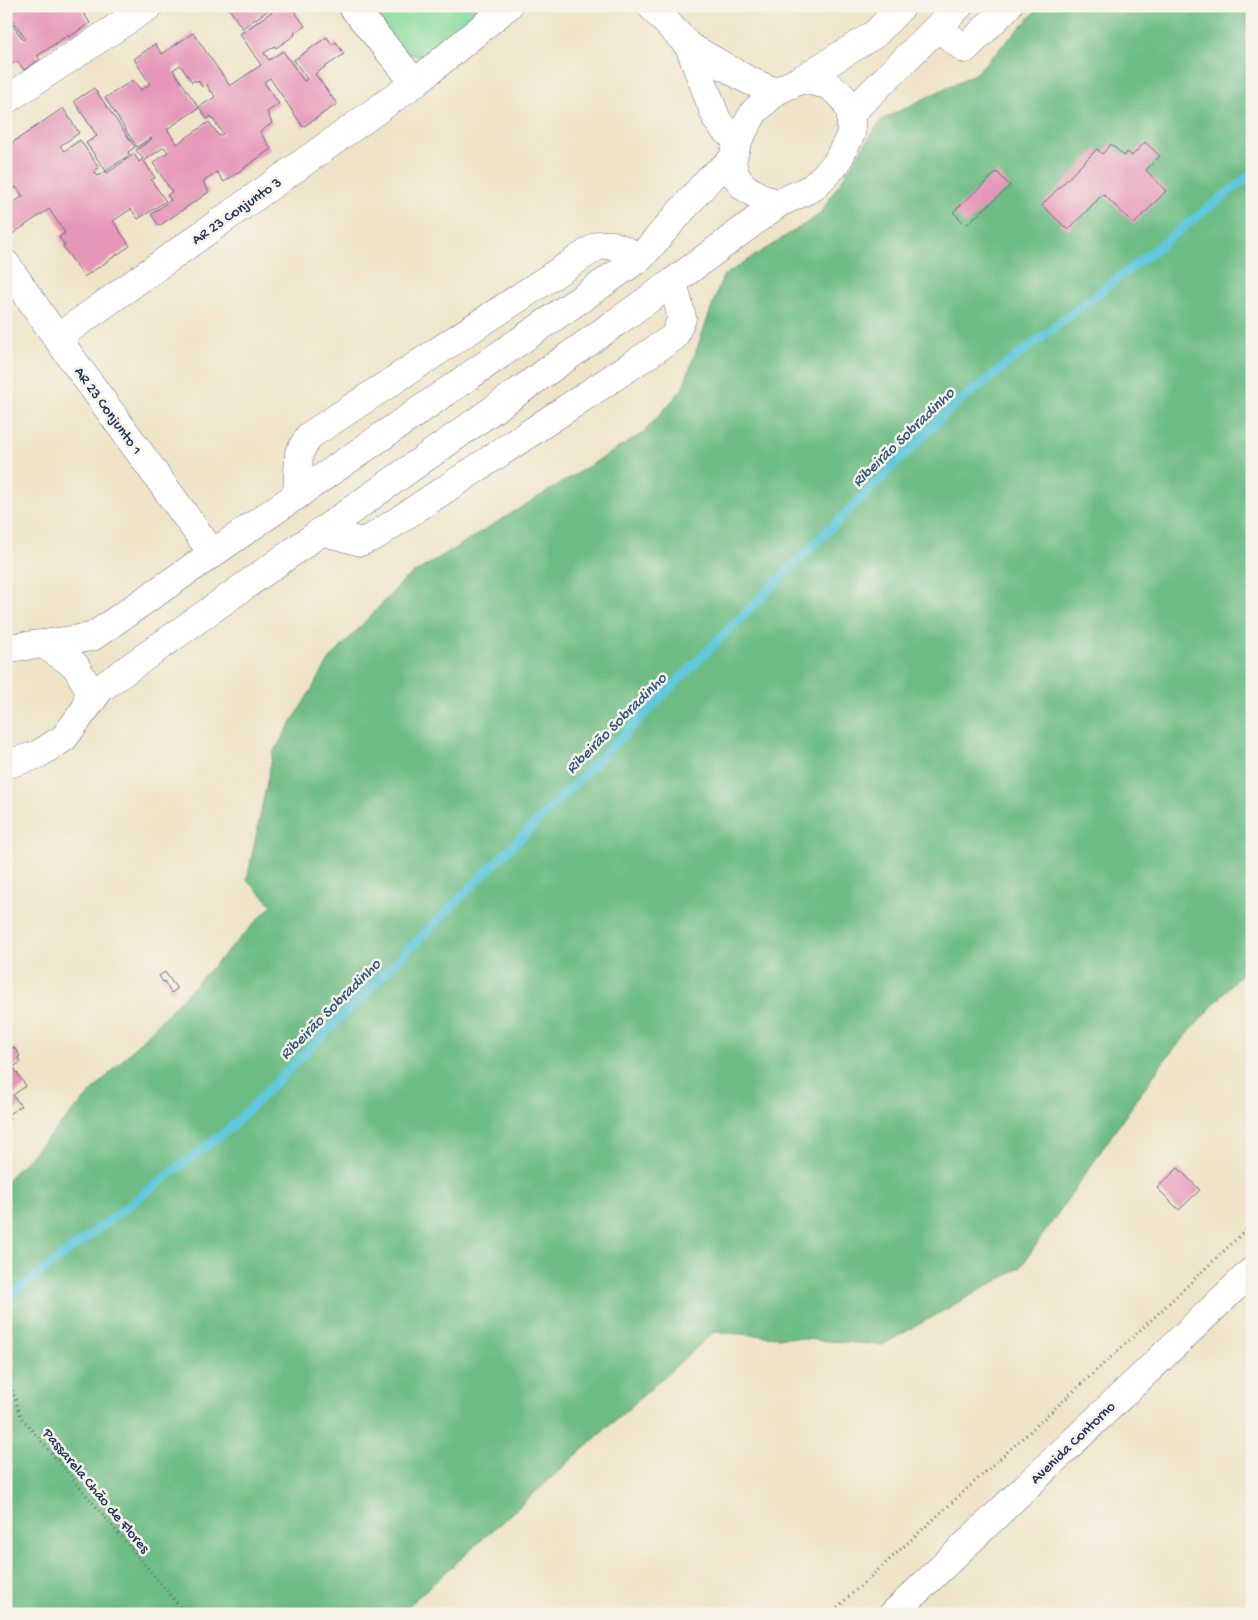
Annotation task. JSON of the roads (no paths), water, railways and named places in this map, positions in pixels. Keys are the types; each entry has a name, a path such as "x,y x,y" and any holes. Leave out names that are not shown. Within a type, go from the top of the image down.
{"street":[{"path":"6,100 149,6"},
{"path":"352,6 415,83"},
{"name":"AR 23 Conjunto 3","path":"57,338 415,83 508,6"},
{"path":"651,6 689,46 746,79 774,92"},
{"path":"6,648 92,638 641,257 735,150 754,112 774,92 802,79 875,34 902,6"},
{"path":"851,113 939,28 959,6"},
{"path":"939,28 965,50 1008,6"},
{"path":"689,46 717,120 725,130 735,150 735,175 744,187 763,199 780,203"},
{"path":"8,763 37,756 64,738 101,688 672,282 780,203 812,188 836,164 851,134 851,113 843,97 828,85 802,79"},
{"path":"297,496 299,453 309,436 599,245 613,245 641,257"},
{"name":"AR 23 Conjunto 1","path":"6,264 213,554"},
{"path":"321,531 361,542 375,536 674,337 682,318 672,282"},
{"path":"43,644 75,665 89,689 87,705"},
{"name":"Avenida Contorno","path":"893,1614 1252,1271"}],"waterway":[{"name":"Ribeirão Sobradinho","path":"6,1299 229,1129 952,407 1252,174"}]}
